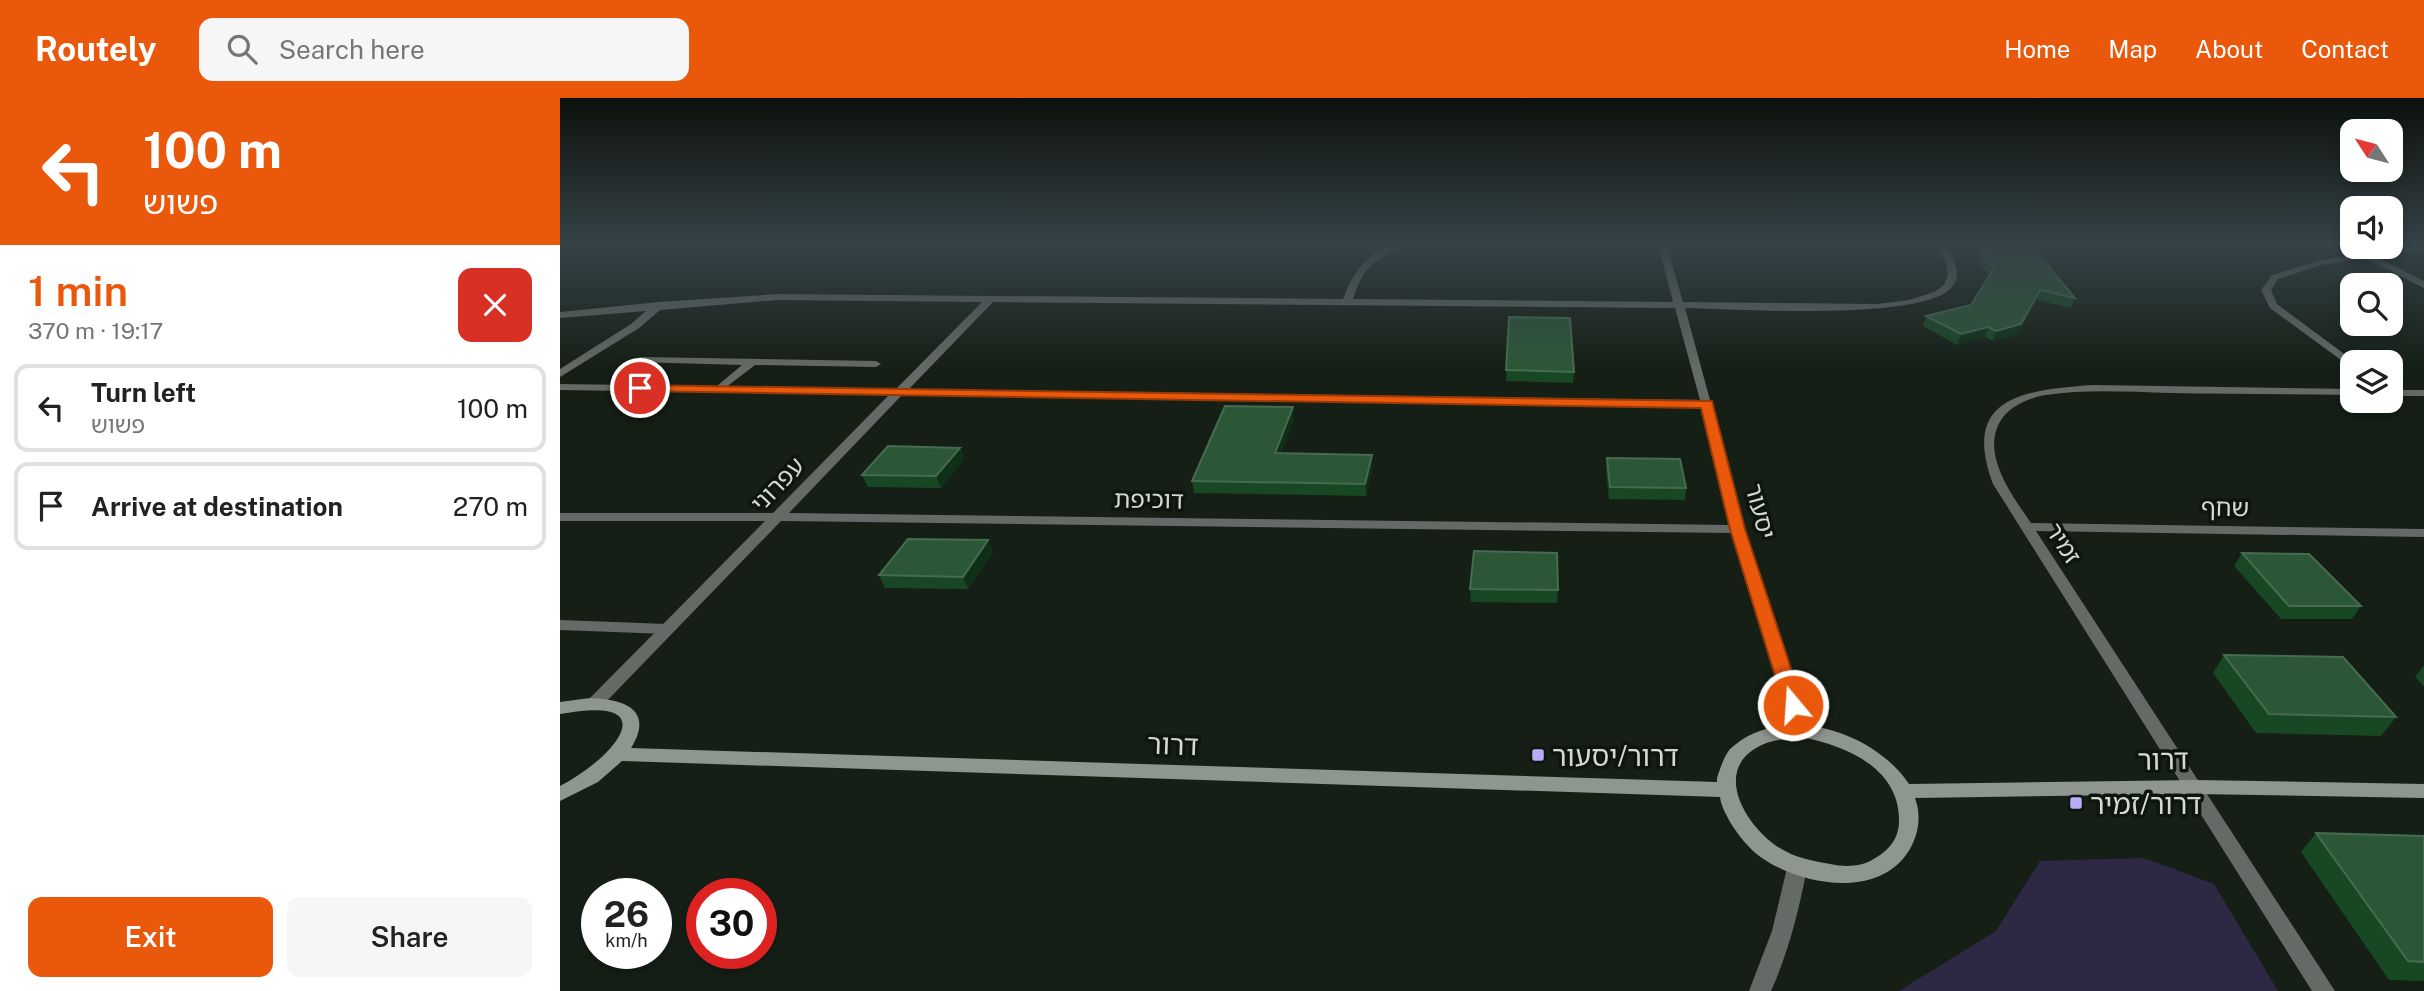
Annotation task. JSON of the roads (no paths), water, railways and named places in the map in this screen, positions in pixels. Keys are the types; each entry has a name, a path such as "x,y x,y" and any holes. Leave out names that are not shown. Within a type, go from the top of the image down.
{"street":[{"path":"1347,302 1353,286"},
{"name":"יסעור","path":"1672,286 1707,404 1738,529 1801,730"},
{"path":"560,316 660,305 777,297 1908,305 1942,292 1948,286"},
{"path":"2269,286 2266,290 2273,306 2340,356"},
{"name":"עפרוני","path":"596,702 990,299"},
{"path":"560,374 635,326 660,305"},
{"path":"639,360 876,364"},
{"path":"721,388 752,362"},
{"path":"560,387 1707,404"},
{"name":"זמיר","path":"2324,991 2196,787 1999,484 1991,463 1988,444 1999,414 2016,401 2042,392 2094,388 2340,392"},
{"path":"2403,392 2424,393"},
{"name":"דוכיפת","path":"560,517 776,517 1738,529"},
{"name":"שחף","path":"2026,527 2424,533"},
{"path":"560,625 667,629"},
{"path":"560,708 596,702 615,704 627,711 632,722 629,737 618,754 584,781 560,794"},
{"path":"1801,730 1831,735 1860,748 1878,760 1903,791 1909,810 1909,829 1903,846 1890,860 1872,870 1848,875 1824,874 1797,868 1755,843 1735,817 1726,790 1727,773 1733,757 1745,745 1761,736 1801,730"},
{"name":"דרור","path":"618,754 1726,790"},
{"name":"דרור","path":"1903,791 2196,787 2424,791"},
{"path":"1760,991 1770,971 1789,909 1797,868"}],"place":[{"name":"דרור/יסעור","path":"1538,755"},
{"name":"דרור/זמיר","path":"2076,803"}]}
